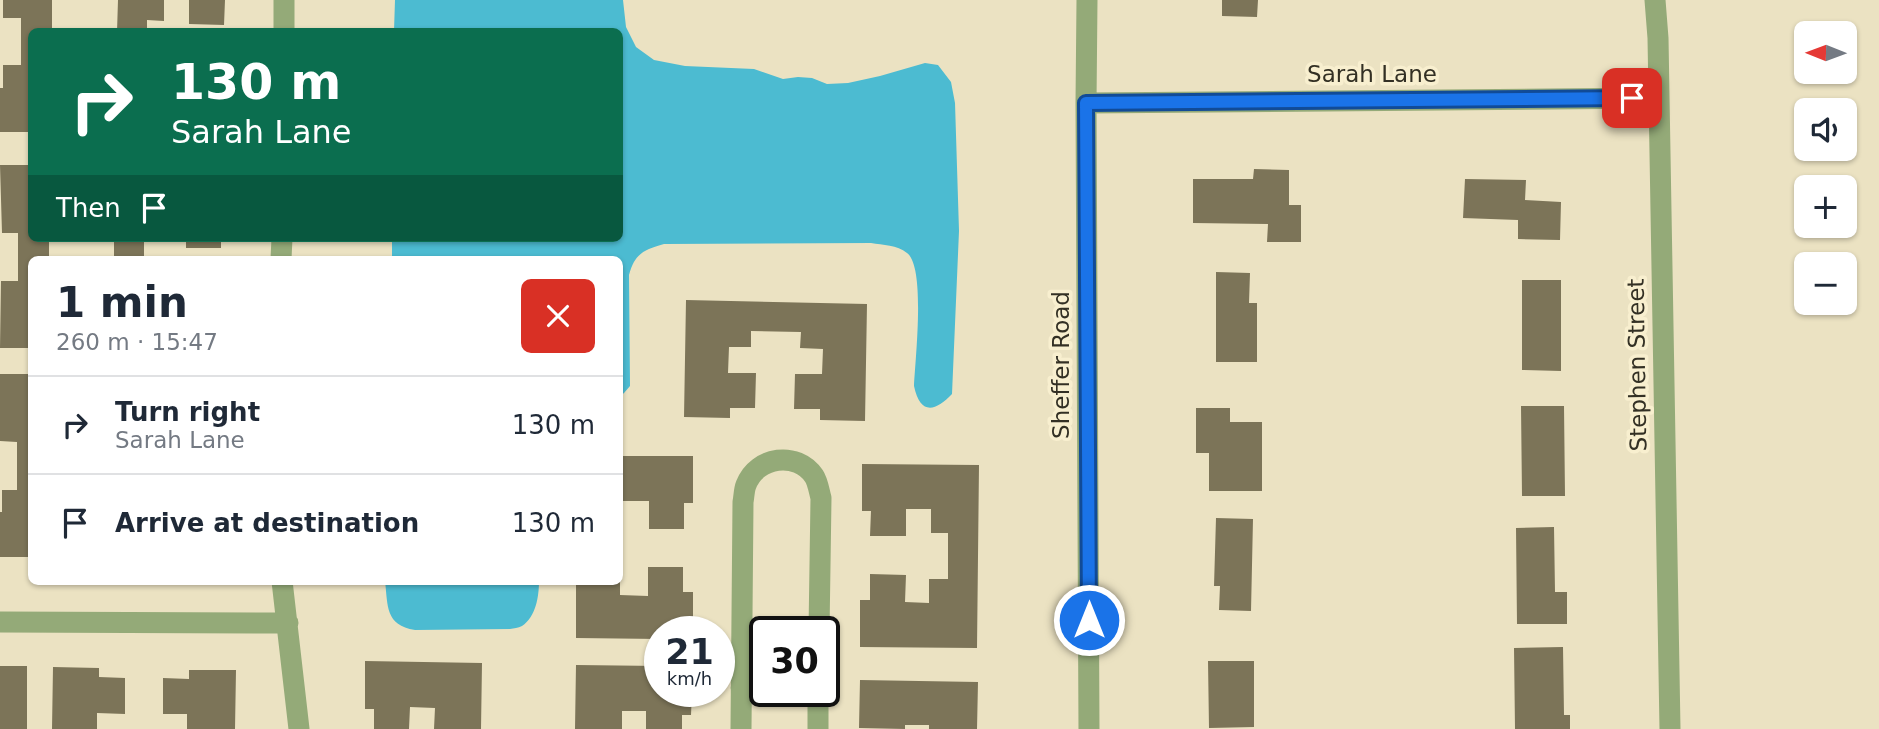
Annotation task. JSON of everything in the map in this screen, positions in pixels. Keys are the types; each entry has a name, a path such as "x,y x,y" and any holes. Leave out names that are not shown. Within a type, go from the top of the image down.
{"street":[{"path":"284,0 284,28"},
{"name":"Sheffer Road","path":"1087,0 1090,729"},
{"name":"Stephen Street","path":"1655,0 1670,729"},
{"name":"Sarah Lane","path":"1086,103 1659,98"},
{"path":"741,729 743,502 746,485 756,470 772,461 788,459 805,466 816,479 821,498 819,616"},
{"path":"283,585 299,729"},
{"path":"0,622 288,623"},
{"path":"741,688 749,688"},
{"path":"818,707 818,729"}],"water":[{"path":"395,0 623,0 626,27 636,47 654,60 685,66 754,69 783,79 812,78 827,84 848,83 925,63 938,65 951,82 955,103 959,231 952,394 940,404 929,408 920,402 917,395 914,386 918,315 916,276 913,262 907,253 894,247 871,243 664,244 646,251 637,257 629,275 630,386 623,394 623,256 392,256 392,242 623,242 623,28 394,28"},
{"path":"385,585 539,585 531,617 520,627 510,629 415,630 398,624 388,606"}],"building":[{"path":"3,0 52,0 52,28 28,28 28,132 0,132 3,65 21,65 21,18 3,18"},
{"path":"118,0 164,0 164,21 147,20 147,28 117,28"},
{"path":"189,0 225,0 224,25 189,24"},
{"path":"1222,0 1258,0 1257,17 1222,16"},
{"path":"0,165 28,165 28,242 49,242 49,256 28,256 28,348 0,348 1,281 18,281 18,233 2,233"},
{"path":"1254,169 1289,170 1289,205 1301,205 1301,242 1267,242 1268,224 1193,223 1193,179 1253,179"},
{"path":"1465,179 1526,180 1525,200 1561,202 1560,240 1518,239 1518,220 1463,218"},
{"path":"114,242 144,242 144,256 114,256"},
{"path":"186,242 221,242 221,248 186,248"},
{"path":"1216,272 1250,273 1249,303 1257,303 1257,362 1216,362"},
{"path":"1522,280 1561,280 1561,371 1522,370"},
{"path":"686,300 867,304 865,421 820,420 820,409 794,409 795,374 822,374 823,349 800,348 801,332 751,331 751,347 729,347 728,373 756,373 755,408 730,408 730,418 684,417"},
{"path":"0,374 28,374 28,557 0,557 2,490 17,490 17,442 0,441"},
{"path":"1521,406 1564,406 1565,496 1522,496"},
{"path":"1196,408 1230,408 1230,422 1262,422 1262,491 1209,491 1209,453 1196,453"},
{"path":"623,456 693,456 693,503 684,503 684,529 649,529 649,501 623,501"},
{"path":"862,464 979,465 977,648 860,647 860,600 870,600 870,574 906,575 905,602 929,603 929,579 948,579 948,533 931,533 931,509 906,509 906,536 870,536 871,511 862,511"},
{"path":"1216,518 1253,519 1251,611 1219,610 1220,586 1214,586"},
{"path":"1554,527 1555,592 1567,592 1567,624 1517,624 1516,528"},
{"path":"648,567 683,567 683,592 693,592 693,616 644,616 644,639 576,638 576,585 620,585 620,595 648,596"},
{"path":"1563,647 1564,715 1570,715 1570,729 1515,729 1514,648"},
{"path":"365,661 482,663 481,729 434,729 435,708 410,707 409,729 374,729 374,709 365,709"},
{"path":"1208,661 1254,661 1254,727 1209,728"},
{"path":"576,665 644,666 644,707 691,707 691,715 682,715 682,729 646,729 646,711 622,711 622,729 575,729"},
{"path":"0,666 27,666 27,729 0,729"},
{"path":"53,667 99,668 99,677 125,678 125,714 97,713 97,729 52,729"},
{"path":"189,670 236,670 235,729 187,729 187,714 163,714 163,678 189,679"},
{"path":"860,680 978,682 977,729 929,729 929,725 905,725 905,729 859,728"}],"route":[{"path":"1089,620 1086,103 1632,98"}]}
